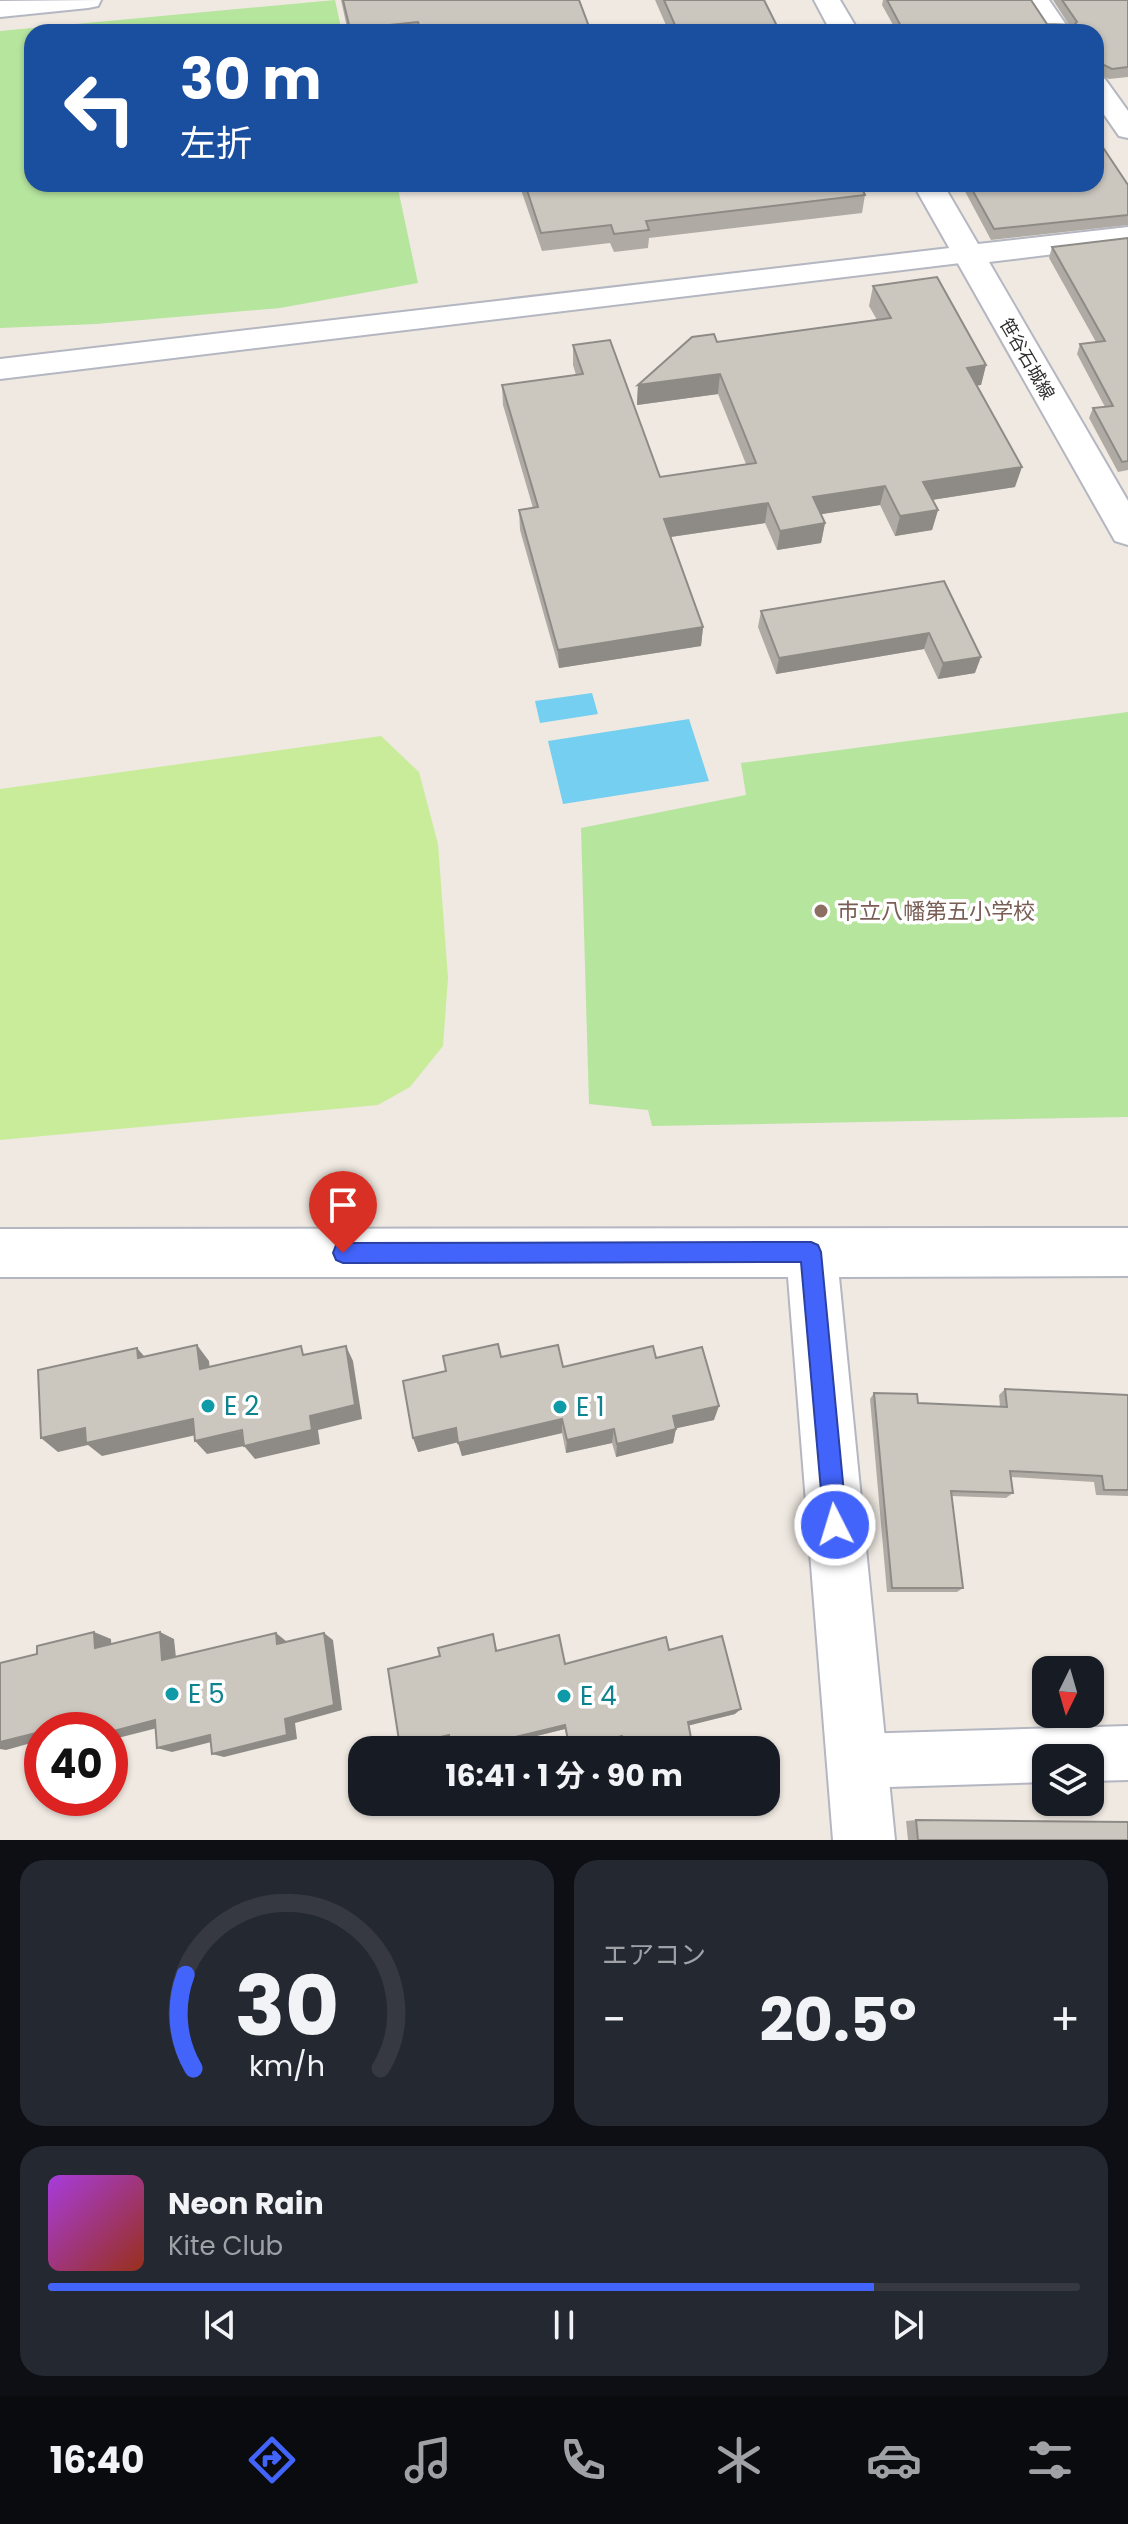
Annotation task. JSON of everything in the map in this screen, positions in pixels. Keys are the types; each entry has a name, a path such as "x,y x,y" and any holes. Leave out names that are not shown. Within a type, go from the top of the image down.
{"street":[{"path":"0,9 88,0"},
{"path":"827,0 840,24"},
{"path":"1037,0 1054,24"},
{"path":"1104,96 1128,130"},
{"name":"笹谷石城線","path":"932,192 1128,532"},
{"path":"0,369 1128,236"},
{"path":"811,1252 864,1840"},
{"path":"0,1253 1128,1252"},
{"path":"856,1761 1128,1753"}],"green space":[{"path":"335,0 340,24 76,24"},
{"path":"24,29 24,192 399,192 418,283 280,308 96,324 0,328 0,31"},
{"path":"1128,712 1128,1117 652,1126 648,1110 589,1104 581,828 746,795 741,763"},
{"path":"381,736 419,772 438,844 448,978 443,1046 410,1087 378,1105 0,1140 0,789"}],"water":[{"path":"592,693 598,714 540,723 535,701"},
{"path":"689,719 709,781 563,804 548,741"}],"building":[{"path":"343,0 579,0 588,24 418,22 349,24"},
{"path":"664,0 764,0 776,24 674,24"},
{"path":"887,0 1031,0 1047,24 900,24"},
{"path":"1062,0 1128,0 1128,67 1112,69 1104,65 1104,24 1075,24 1077,22"},
{"path":"1104,149 1128,185 1128,215 994,229 973,192 1104,192"},
{"path":"528,192 864,192 865,195 646,221 649,230 614,234 611,225 541,233"},
{"path":"1128,238 1128,461 1122,462 1093,408 1113,406 1080,344 1105,341 1052,247"},
{"path":"937,277 986,365 967,368 1022,467 923,482 938,510 900,516 885,486 813,497 825,523 780,531 768,503 664,519 703,627 558,650 519,510 538,507 502,385 583,374 573,345 610,340 660,477 756,463 720,374 638,385 692,337 714,334 717,342 891,318 873,286"},
{"path":"944,581 981,657 943,663 929,633 779,658 761,611"},
{"name":"E 1","path":"498,1344 501,1357 558,1345 563,1367 653,1346 656,1358 702,1347 719,1406 673,1416 676,1429 617,1444 614,1429 567,1440 562,1419 458,1443 456,1428 413,1438 403,1381 446,1371 443,1356"},
{"name":"E 2","path":"197,1345 200,1369 301,1346 303,1355 346,1346 355,1405 310,1416 312,1430 244,1446 242,1430 195,1441 193,1419 86,1443 85,1428 41,1438 38,1370 137,1348 138,1358"},
{"path":"1005,1389 1128,1395 1128,1490 1104,1490 1102,1476 1010,1471 1013,1493 951,1491 963,1588 892,1588 874,1393 917,1394 918,1403 1007,1407"},
{"name":"E 5","path":"94,1632 95,1648 160,1632 162,1660 276,1633 277,1644 324,1633 334,1705 285,1719 287,1735 212,1754 210,1735 157,1748 155,1720 128,1727 128,1712 24,1712 24,1736 0,1742 0,1663 37,1654 37,1646"},
{"name":"E 4","path":"493,1634 496,1651 559,1635 565,1664 666,1637 669,1650 722,1636 741,1709 688,1722 691,1736 567,1736 565,1725 520,1736 398,1736 388,1669 440,1656 438,1648"},
{"path":"916,1820 1128,1822 1128,1840 918,1840"}],"place":[{"name":"市立八幡第五小学校","path":"821,911"},
{"name":"E 2","path":"208,1406"},
{"name":"E 1","path":"560,1407"},
{"name":"E 5","path":"172,1694"},
{"name":"E 4","path":"564,1696"}],"route":[{"path":"343,1253 811,1252 835,1525"}]}
